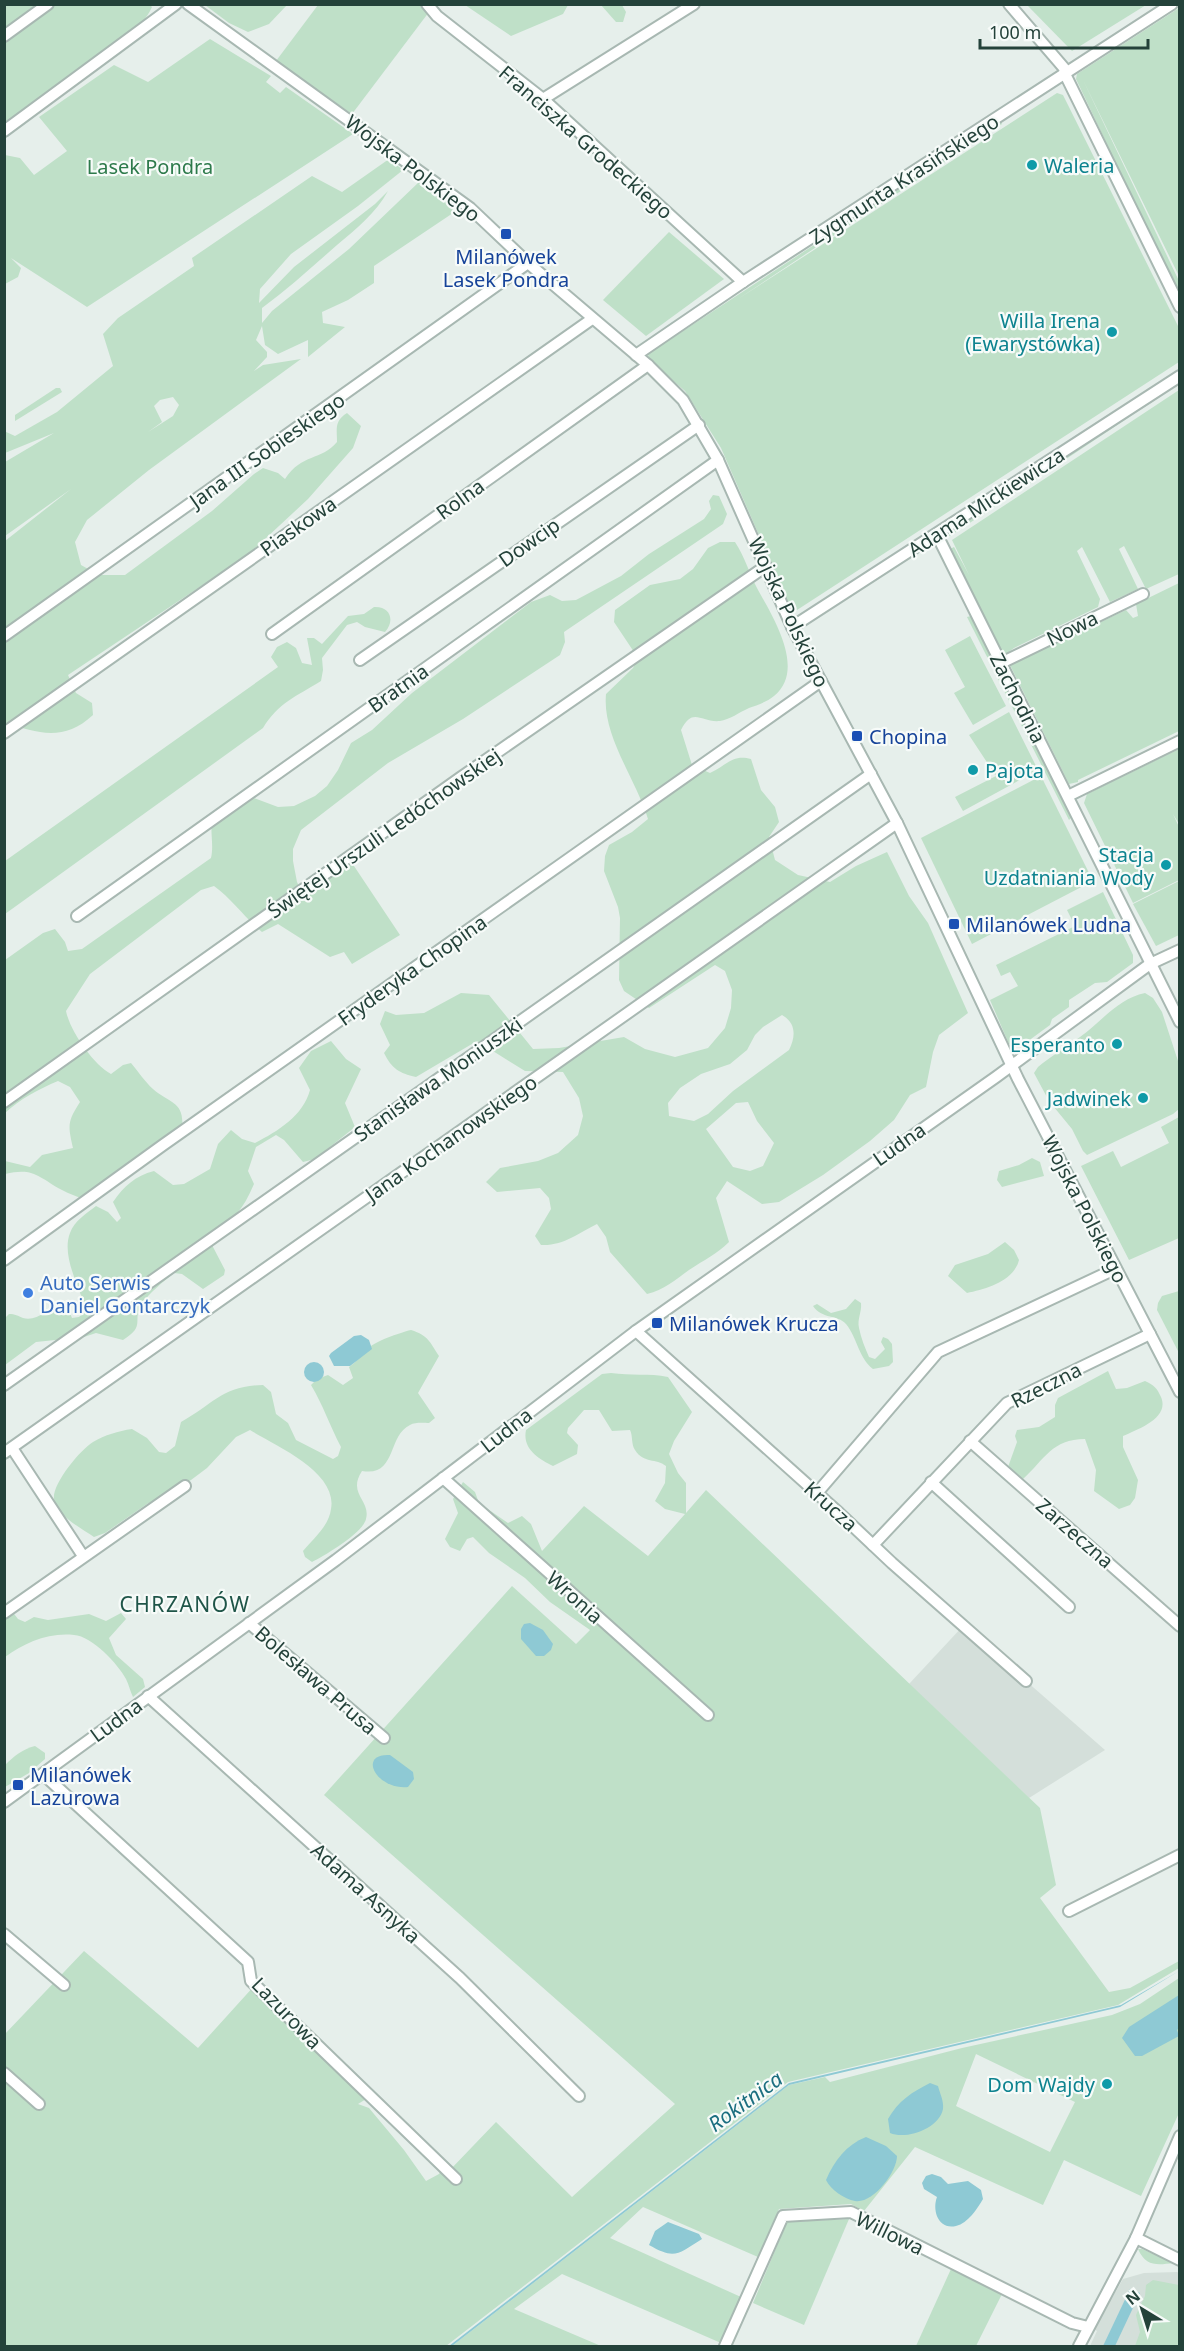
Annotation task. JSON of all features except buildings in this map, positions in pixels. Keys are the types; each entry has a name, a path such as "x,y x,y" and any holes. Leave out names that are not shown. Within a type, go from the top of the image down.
{"street":[{"path":"4,36 48,4"},
{"path":"4,131 176,4"},
{"name":"Wojska Polskiego","path":"188,4 454,195 528,263 648,365 683,400 718,460 792,627 897,823 1011,1065 1179,1392"},
{"name":"Franciszka Grodeckiego","path":"427,4 437,16 543,99 743,282"},
{"path":"543,99 694,4"},
{"path":"1009,4 1062,64 1179,307"},
{"name":"Zygmunta Krasińskiego","path":"636,355 743,282 1172,4"},
{"name":"Jana III Sobieskiego","path":"4,636 528,263"},
{"name":"Piaskowa","path":"4,733 592,319"},
{"name":"Rolna","path":"272,634 648,365"},
{"name":"Adama Mickiewicza","path":"792,627 1179,376"},
{"name":"Dowcip","path":"360,660 699,425"},
{"name":"Bratnia","path":"77,916 718,460"},
{"name":"Zachodnia","path":"937,535 1179,1022"},
{"name":"Świętej Urszuli Ledóchowskiej","path":"4,1102 460,778 766,566"},
{"name":"Nowa","path":"1001,663 1143,594"},
{"name":"Fryderyka Chopina","path":"4,1260 163,1145 821,681"},
{"path":"1068,796 1179,741"},
{"name":"Stanisława Moniuszki","path":"4,1385 871,774"},
{"name":"Jana Kochanowskiego","path":"8,1450 897,823"},
{"name":"Ludna","path":"4,1802 249,1623 636,1331 1150,964 1179,950"},
{"path":"817,1493 938,1353 1115,1269"},
{"name":"Krucza","path":"636,1331 1026,1681"},
{"name":"Rzeczna","path":"873,1545 1007,1404 1150,1334"},
{"name":"Zarzeczna","path":"970,1441 1179,1626"},
{"path":"8,1450 83,1556"},
{"name":"Wronia","path":"443,1478 708,1715"},
{"path":"931,1482 1069,1607"},
{"path":"4,1613 185,1486"},
{"name":"Bolesława Prusa","path":"249,1623 384,1738"},
{"name":"Adama Asnyka","path":"148,1696 460,1978 579,2096"},
{"name":"Lazurowa","path":"43,1774 248,1962 250,1981 456,2179"},
{"path":"1069,1911 1179,1855"},
{"path":"4,1934 64,1985"},
{"path":"4,2073 39,2104"},
{"path":"1079,2346 1136,2238 1179,2136"},
{"name":"Willowa","path":"725,2346 783,2216 851,2212 1072,2323 1088,2327"},
{"path":"1136,2238 1179,2260"}],"shaded area":[{"path":"963,1626 1105,1750 1029,1798 909,1684"},
{"path":"1144,2273 1179,2273 1179,2346 1090,2346 1097,2331 1094,2329 1123,2279"}],"green space":[{"path":"5,5 150,5 152,7 134,31 70,74 5,127"},
{"path":"205,5 287,5 269,24 248,32 229,23"},
{"path":"318,5 420,5 429,12 352,114 276,61"},
{"path":"465,5 568,5 563,14 511,36"},
{"path":"601,5 622,5 626,12 623,22 616,22"},
{"path":"1027,5 1146,5 1072,51"},
{"path":"1179,8 1179,276 1083,80 1179,281 1179,296 1076,79 1077,74"},
{"name":"Lasek Pondra","path":"210,39 271,76 266,82 280,93 286,87 353,134 87,307 11,258 21,268 18,277 5,284 5,155 20,158 34,175 67,151 39,117 114,65 148,82"},
{"path":"1057,93 1063,95 1179,328 1179,362 797,610 789,604 721,448 685,391 649,360 648,354 1001,122 1002,124 738,299"},
{"path":"389,159 403,170 358,206 291,254 260,289 259,303 294,267 375,204 388,191 372,214 358,227 291,286 262,308 262,323 272,311 349,249 419,182 459,209 374,266 374,283 348,300 322,312 323,323 345,327 308,357 308,340 278,354 265,345 262,326 256,340 267,352 267,357 254,371 263,365 301,359 149,470 87,520 75,542 81,565 99,575 125,575 212,511 263,468 278,473 285,479 298,465 331,448 337,442 338,422 347,413 361,426 353,448 308,499 249,554 68,675 76,693 92,703 93,715 82,724 72,729 50,733 5,723 5,541 71,489 5,536 5,462 54,433 5,453 4,431 15,436 57,412 113,366 103,334 118,318 194,266 192,258 312,176 342,192","holes":["173,397 179,405 173,416 148,432 162,422 154,406 160,400"]},
{"path":"669,232 724,279 646,336 603,300"},
{"path":"1179,382 1179,384 947,538 949,534"},
{"path":"56,388 60,388 62,392 15,421 15,415"},
{"path":"1179,390 1179,574 1146,589 1124,546 1119,549 1138,589 1110,602 1082,547 1077,551 1100,599 1098,607 1006,654 1000,651 948,550 954,547 969,575 952,540"},
{"path":"713,495 719,496 727,514 723,524 564,632 565,642 560,655 463,719 388,763 301,830 293,849 293,861 297,882 303,895 350,860 400,935 352,964 344,952 330,957 278,924 262,932 214,886 201,890 90,974 66,1011 77,1037 97,1063 111,1074 123,1065 131,1063 153,1089 179,1108 182,1129 84,1200 29,1173 5,1174 5,1161 30,1167 42,1155 73,1148 70,1124 80,1102 70,1087 58,1081 30,1095 5,1113 5,960 43,933 55,929 65,942 68,951 82,949 211,858 212,820 251,797 278,807 294,806 315,796 327,786 338,770 351,743 372,730 412,693 531,602 550,595 562,601 576,600 621,576 649,554 704,519 711,509 709,501"},
{"path":"720,542 735,542 778,627 787,657 787,672 783,685 774,696 765,702 720,721 698,717 689,719 681,730 692,765 710,773 734,759 751,759 761,790 775,807 779,822 769,837 775,860 798,875 830,882 856,866 887,852 909,896 928,923 968,1013 939,1035 926,1087 910,1095 894,1120 870,1141 823,1175 779,1202 762,1204 727,1181 716,1198 729,1242 669,1284 647,1294 610,1252 606,1237 597,1224 564,1241 541,1245 535,1236 551,1209 549,1198 540,1188 497,1192 486,1182 500,1168 538,1161 558,1153 578,1135 583,1116 579,1098 563,1072 525,1071 477,1041 416,1077 393,1067 384,1053 390,1045 380,1024 385,1011 396,1015 424,1013 461,993 489,995 533,1049 559,1048 624,1037 645,1049 675,1057 708,1048 725,1028 731,1008 732,990 725,971 715,965 649,1008 624,991 619,980 620,918 604,871 605,856 609,845 632,832 648,819 614,741 606,710 606,694 633,668 638,658 614,622 615,610 650,585 680,579 693,569 708,548","holes":["782,1015 790,1022 793,1030 793,1040 789,1050 733,1091 708,1114 694,1121 669,1116 668,1103 680,1088 701,1074 730,1064 747,1050 755,1035 763,1027","748,1102 757,1121 774,1143 763,1166 750,1171 733,1167 706,1129 736,1103"]},
{"path":"1179,583 1179,731 1078,782 1069,784 1010,665 1126,610 1133,618 1138,616 1136,604"},
{"path":"374,607 384,609 390,615 390,623 385,632 365,627 357,622 347,625 322,658 321,681 282,706 263,728 5,914 5,861 278,667 271,657 277,647 287,642 296,648 302,663 312,665 307,638 314,638 322,644 348,616 364,614"},
{"path":"971,616 1072,817 1069,820 967,617"},
{"path":"970,636 1006,706 973,725 954,693 965,687 945,650"},
{"path":"1009,712 1038,770 963,811 955,797 996,776 969,735"},
{"path":"1179,749 1179,824 1173,814 1179,827 1179,880 1133,903 1084,803 1087,794"},
{"path":"1041,776 1093,881 972,944 921,838"},
{"path":"1179,881 1179,935 1156,946 1133,904"},
{"path":"1103,892 1133,955 1133,963 1107,982 1095,983 1069,1000 1069,1007 1052,1019 1050,1025 1020,1047 1009,1044 990,1000 1018,986 1010,972 1001,976 996,965 1075,926 1067,910"},
{"path":"1145,993 1153,998 1162,1012 1179,1064 1179,1109 1087,1155 1072,1129 1049,1101 1034,1073 1043,1063 1119,1005"},
{"path":"331,1041 346,1059 361,1069 345,1103 355,1127 315,1159 303,1162 284,1140 276,1135 256,1147 248,1171 254,1184 246,1201 233,1217 212,1231 213,1247 225,1270 224,1275 203,1289 182,1274 174,1273 145,1300 139,1310 135,1330 123,1340 96,1333 84,1337 36,1342 5,1365 5,1318 9,1314 28,1319 33,1318 58,1302 68,1308 72,1318 79,1317 86,1310 72,1272 68,1252 70,1233 85,1214 96,1206 108,1212 117,1222 121,1218 113,1202 130,1182 154,1171 173,1185 184,1184 210,1169 218,1144 231,1130 242,1139 255,1143 281,1128 302,1108 310,1090 299,1068 311,1051"},
{"path":"1179,1117 1179,1238 1129,1260 1081,1166 1113,1151 1121,1167 1169,1143 1161,1127"},
{"path":"1032,1158 1040,1162 1044,1176 1002,1187 997,1180 999,1171"},
{"path":"1005,1242 1014,1250 1019,1260 1005,1279 967,1293 948,1276 955,1265 988,1254"},
{"path":"1179,1291 1179,1353 1157,1310 1162,1296"},
{"path":"855,1299 861,1303 859,1328 869,1357 875,1359 885,1349 881,1342 883,1337 888,1339 892,1344 893,1362 889,1366 873,1369 864,1359 846,1324 821,1313 813,1306 817,1304 831,1313 846,1309"},
{"path":"411,1330 425,1337 439,1356 418,1393 435,1418 429,1423 417,1423 403,1430 387,1462 381,1468 362,1471 357,1486 367,1512 363,1525 342,1544 312,1562 305,1557 303,1551 320,1532 330,1515 331,1496 325,1483 315,1472 289,1452 250,1430 236,1437 207,1468 191,1480 147,1504 105,1533 94,1537 70,1521 56,1505 55,1493 62,1476 74,1460 93,1442 102,1437 132,1429 147,1438 159,1452 166,1453 175,1446 181,1422 228,1392 249,1386 263,1385 271,1392 276,1414 288,1423 296,1440 333,1459 338,1456 341,1447 311,1385 317,1379 328,1375 343,1385 353,1378 349,1367 370,1347 387,1338"},
{"path":"1108,1371 1116,1389 1127,1388 1145,1381 1155,1387 1163,1404 1157,1417 1151,1422 1123,1436 1123,1447 1138,1480 1135,1498 1130,1505 1119,1509 1094,1491 1096,1470 1085,1439 1064,1442 1057,1446 1023,1479 1008,1467 1017,1442 1015,1436 1017,1430 1039,1427 1055,1417 1055,1405 1058,1398"},
{"path":"602,1374 668,1377 692,1412 674,1441 669,1454 678,1473 686,1483 686,1513 706,1490 1040,1808 1056,1885 1040,1898 1109,1992 1130,1988 1179,1961 1179,1968 1118,2005 788,2082 446,2346 5,2346 4,2035 84,1951 198,2048 255,1985 371,2096 358,2104 369,2108 426,2181 439,2174 444,2166 449,2171 496,2122 572,2197 675,2104 324,1795 512,1586 576,1644 590,1630 550,1602 525,1578 489,1553 473,1537 467,1539 460,1551 450,1547 445,1539 458,1513 453,1499 463,1482 475,1492 479,1503 508,1523 522,1516 531,1524 542,1551 584,1506 648,1556 685,1514 665,1509 655,1501 665,1483 666,1466 642,1457 634,1448 630,1430 612,1431 599,1410 584,1410 568,1428 567,1433 578,1445 577,1454 553,1466 537,1457 529,1448 525,1437 526,1430"},
{"path":"4,1601 18,1619 25,1622 34,1617 48,1620 89,1614 106,1621 121,1613 126,1619 109,1638 116,1655 143,1679 145,1687 133,1697 126,1679 111,1659 89,1640 74,1635 46,1637 20,1647 5,1657"},
{"path":"35,1746 45,1753 45,1759 29,1773 5,1787 5,1765 19,1753"},
{"path":"1179,1978 1179,2113 1141,2196 1064,2160 1043,2205 915,2147 864,2211 851,2204 779,2209 758,2257 643,2207 610,2238 741,2297 721,2343 562,2274 514,2309 601,2346 452,2346 789,2085 825,2077 830,2082 962,2048 1112,2015 1140,2004","holes":["976,2054 1075,2102 1050,2152 956,2106"]},
{"path":"849,2219 804,2325 753,2303 787,2222"},
{"path":"1138,2249 1174,2263 1153,2264 1141,2255"},
{"path":"951,2269 1002,2294 976,2346 916,2346"},
{"path":"1153,2280 1179,2285 1179,2346 1135,2346 1140,2332 1136,2315 1145,2296 1146,2285"}],"water":[{"path":"361,1335 369,1340 372,1349 350,1366 334,1366 329,1356 331,1353 354,1336"},
{"path":"310,1362 318,1362 324,1368 324,1376 318,1382 310,1382 304,1376 304,1368"},
{"path":"530,1623 543,1630 553,1644 551,1650 544,1656 536,1656 521,1639 521,1629 524,1624"},
{"path":"390,1755 413,1772 414,1779 408,1787 387,1783 375,1771 374,1760 380,1756"},
{"path":"1179,1971 1120,2007 789,2085 452,2346 449,2346 789,2083 1121,2005"},
{"path":"1179,1995 1179,2028 1177,2030 1179,2036 1142,2056 1135,2056 1122,2038 1129,2027"},
{"path":"930,2083 938,2086 942,2098 943,2109 940,2116 929,2127 913,2134 890,2133 888,2119 896,2107 911,2094"},
{"path":"866,2137 886,2146 897,2156 896,2163 883,2186 862,2201 855,2201 838,2194 826,2180 842,2154 852,2144"},
{"path":"932,2174 941,2177 948,2184 968,2181 981,2190 983,2199 964,2222 950,2226 945,2225 938,2218 935,2208 937,2197 924,2189 922,2183 926,2176"},
{"path":"668,2222 699,2234 702,2239 682,2251 671,2254 649,2245 655,2231"},
{"path":"1130,2289 1140,2293 1115,2346 1103,2346"}],"place":[{"name":"Waleria","path":"1032,165"},
{"name":"Milanówek Lasek Pondra","path":"506,234"},
{"name":"Willa Irena (Ewarystówka)","path":"1112,332"},
{"name":"Chopina","path":"857,736"},
{"name":"Pajota","path":"973,770"},
{"name":"Stacja Uzdatniania Wody","path":"1166,865"},
{"name":"Milanówek Ludna","path":"954,924"},
{"name":"Esperanto","path":"1117,1044"},
{"name":"Jadwinek","path":"1143,1098"},
{"name":"Auto Serwis Daniel Gontarczyk","path":"28,1293"},
{"name":"Milanówek Krucza","path":"657,1323"},
{"name":"Milanówek Lazurowa","path":"18,1785"},
{"name":"Dom Wajdy","path":"1107,2084"}],"district":[{"name":"CHRZANÓW","path":"185,1604"}],"water label":[{"name":"Rokitnica","path":"745,2101"}]}
